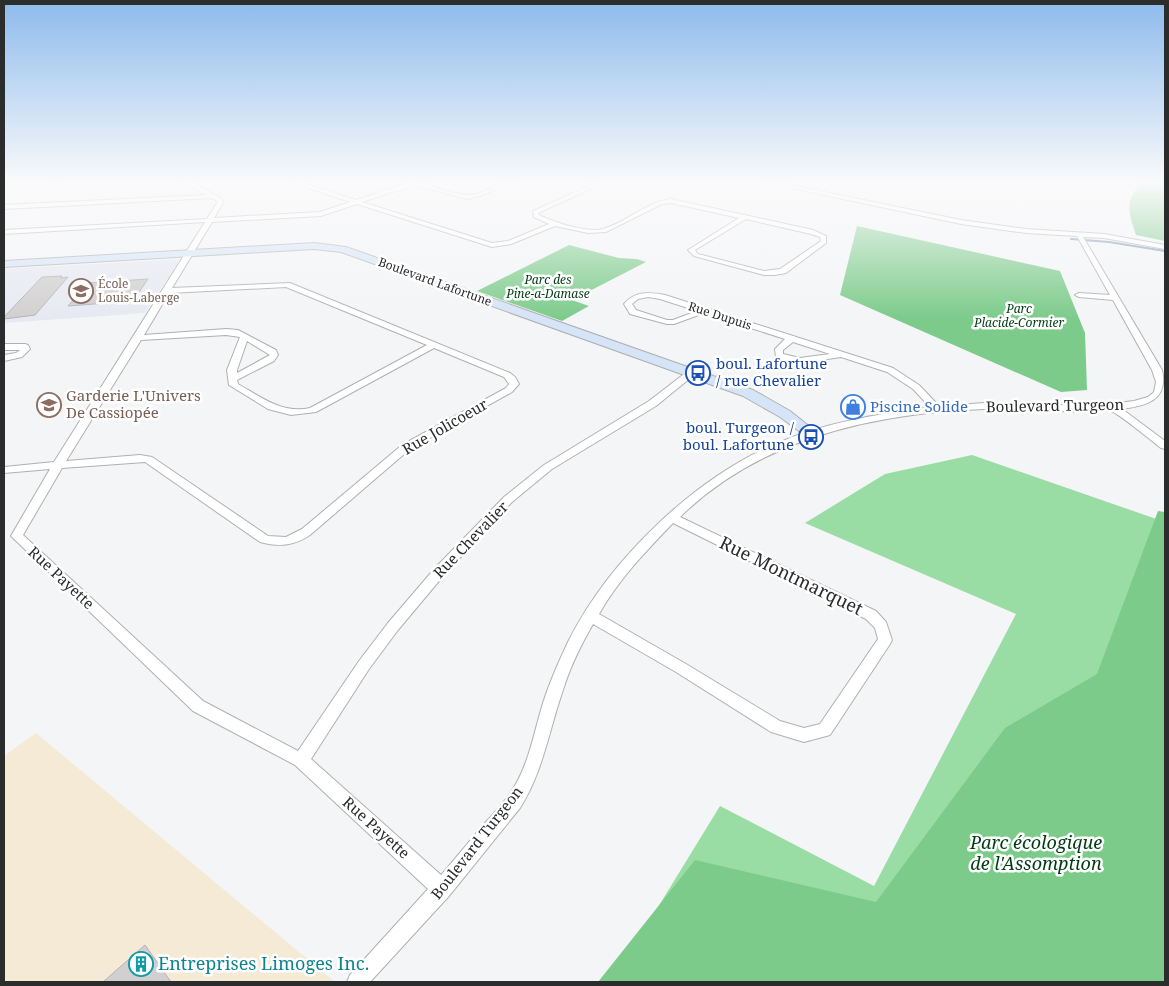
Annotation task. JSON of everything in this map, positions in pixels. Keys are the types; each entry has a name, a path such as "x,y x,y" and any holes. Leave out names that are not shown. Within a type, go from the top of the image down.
{"street":[{"path":"4,232 97,227"},
{"name":"Rue Payette","path":"205,227 58,465 17,536 198,706 301,760 442,889"},
{"path":"434,227 492,245 509,244 547,227"},
{"path":"572,227 592,232 604,231 612,227"},
{"path":"726,227 690,250 692,253 764,272 775,273 783,271 824,242 823,236 788,227"},
{"path":"997,227 1026,231 1078,233 1165,247"},
{"name":"Boulevard Turgeon","path":"357,982 442,889 499,820 522,788 560,675 591,616 615,580 644,546 672,518 713,484 744,462 812,434 904,413 986,406 1133,405 1154,398 1160,391 1162,382 1157,370 1078,233"},
{"name":"Boulevard Lafortune","path":"4,264 314,246 343,249 748,393 784,414 812,434"},
{"name":"Rue Jolicoeur","path":"58,465 140,458 148,459 264,539 275,542 296,539 406,447 508,390 514,384 507,374 287,284 166,291"},
{"name":"Rue Dupuis","path":"703,311 681,320 667,322 633,312 628,304 632,300 648,294 703,311 890,370 910,381 925,393 937,410"},
{"path":"1079,295 1115,298"},
{"path":"138,338 234,332 273,352 274,357 232,379"},
{"path":"244,337 232,370 234,385 283,412 303,414 434,345"},
{"name":"Rue Dupuis","path":"791,339 779,349 779,355 785,358 805,360 843,355"},
{"path":"4,347 19,346 26,349 19,355 4,358"},
{"name":"Rue Chevalier","path":"301,760 364,665 440,570 472,536 527,482 566,454 655,404 692,373"},
{"path":"1111,406 1165,446"},
{"path":"4,470 58,465"},
{"name":"Rue Montmarquet","path":"591,616 681,668 776,727 804,735 825,730 884,640 881,626 871,615 672,518"}],"shaded area":[{"name":"École Louis-Laberge","path":"180,259 145,313 4,323 4,269"},
{"path":"36,733 335,982 4,982 4,756"}],"green space":[{"name":"Parc Placide-Cormier","path":"857,227 1060,271 1085,333 1087,390 1061,392 840,295"},
{"path":"1134,227 1165,227 1165,241 1136,235"},
{"name":"Parc des Pine-a-Damase","path":"569,245 619,258 637,259 646,262 572,300 589,306 562,321 477,291"},
{"name":"Parc écologique de l'Assomption","path":"972,455 1165,522 1165,982 612,982 720,806 874,886 1016,614 805,523 885,474"},
{"name":"Parc écologique de l'Assomption","path":"1158,511 1165,512 1165,982 598,982 695,860 876,902 1005,728 1097,674"}],"building":[{"path":"62,276 60,278 68,277 35,315 4,319 42,277"},
{"path":"148,279 133,301 68,306 88,283"},
{"name":"Entreprises Limoges Inc.","path":"145,945 171,982 103,982"}],"waterway":[{"path":"1071,239 1109,242 1165,251"}],"place":[{"name":"École Louis-Laberge","path":"81,291"},
{"name":"boul. Lafortune / rue Chevalier","path":"698,373"},
{"name":"Garderie L'Univers De Cassiopée","path":"49,405"},
{"name":"Piscine Solide","path":"853,407"},
{"name":"boul. Turgeon / boul. Lafortune","path":"811,437"},
{"name":"Entreprises Limoges Inc.","path":"141,964"}]}
